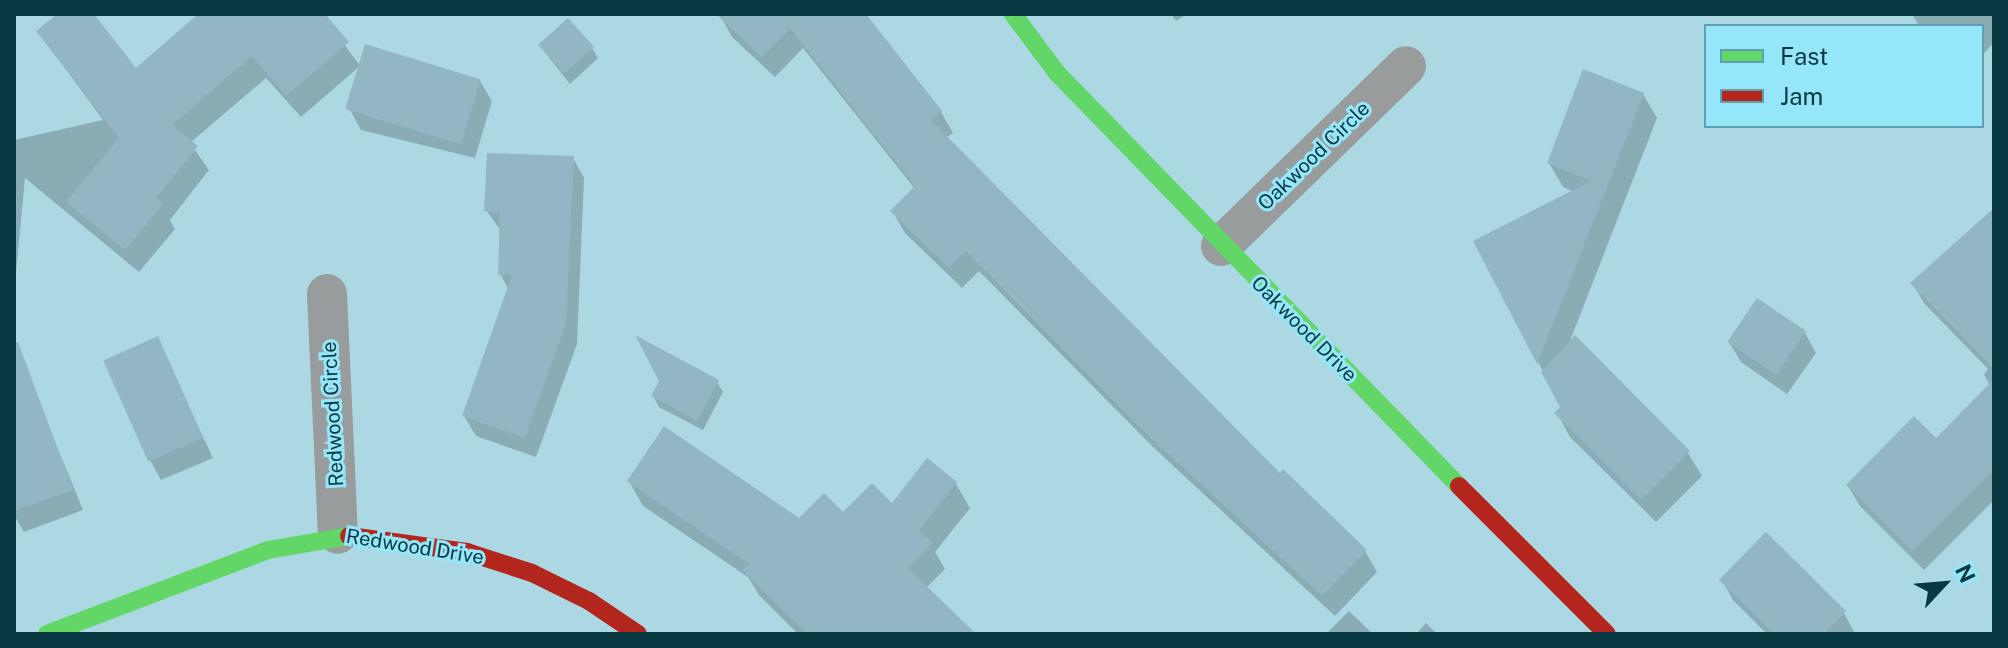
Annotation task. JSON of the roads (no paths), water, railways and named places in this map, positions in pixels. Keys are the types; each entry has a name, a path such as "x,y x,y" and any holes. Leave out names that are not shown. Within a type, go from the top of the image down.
{"street":[{"name":"Oakwood Drive","path":"1013,14 1057,73 1221,246 1607,634"},
{"name":"Oakwood Circle","path":"1221,246 1406,66"},
{"name":"Redwood Circle","path":"327,294 338,534"},
{"name":"Redwood Drive","path":"47,634 268,550 338,534 467,552 532,573 589,601 638,634"}]}
